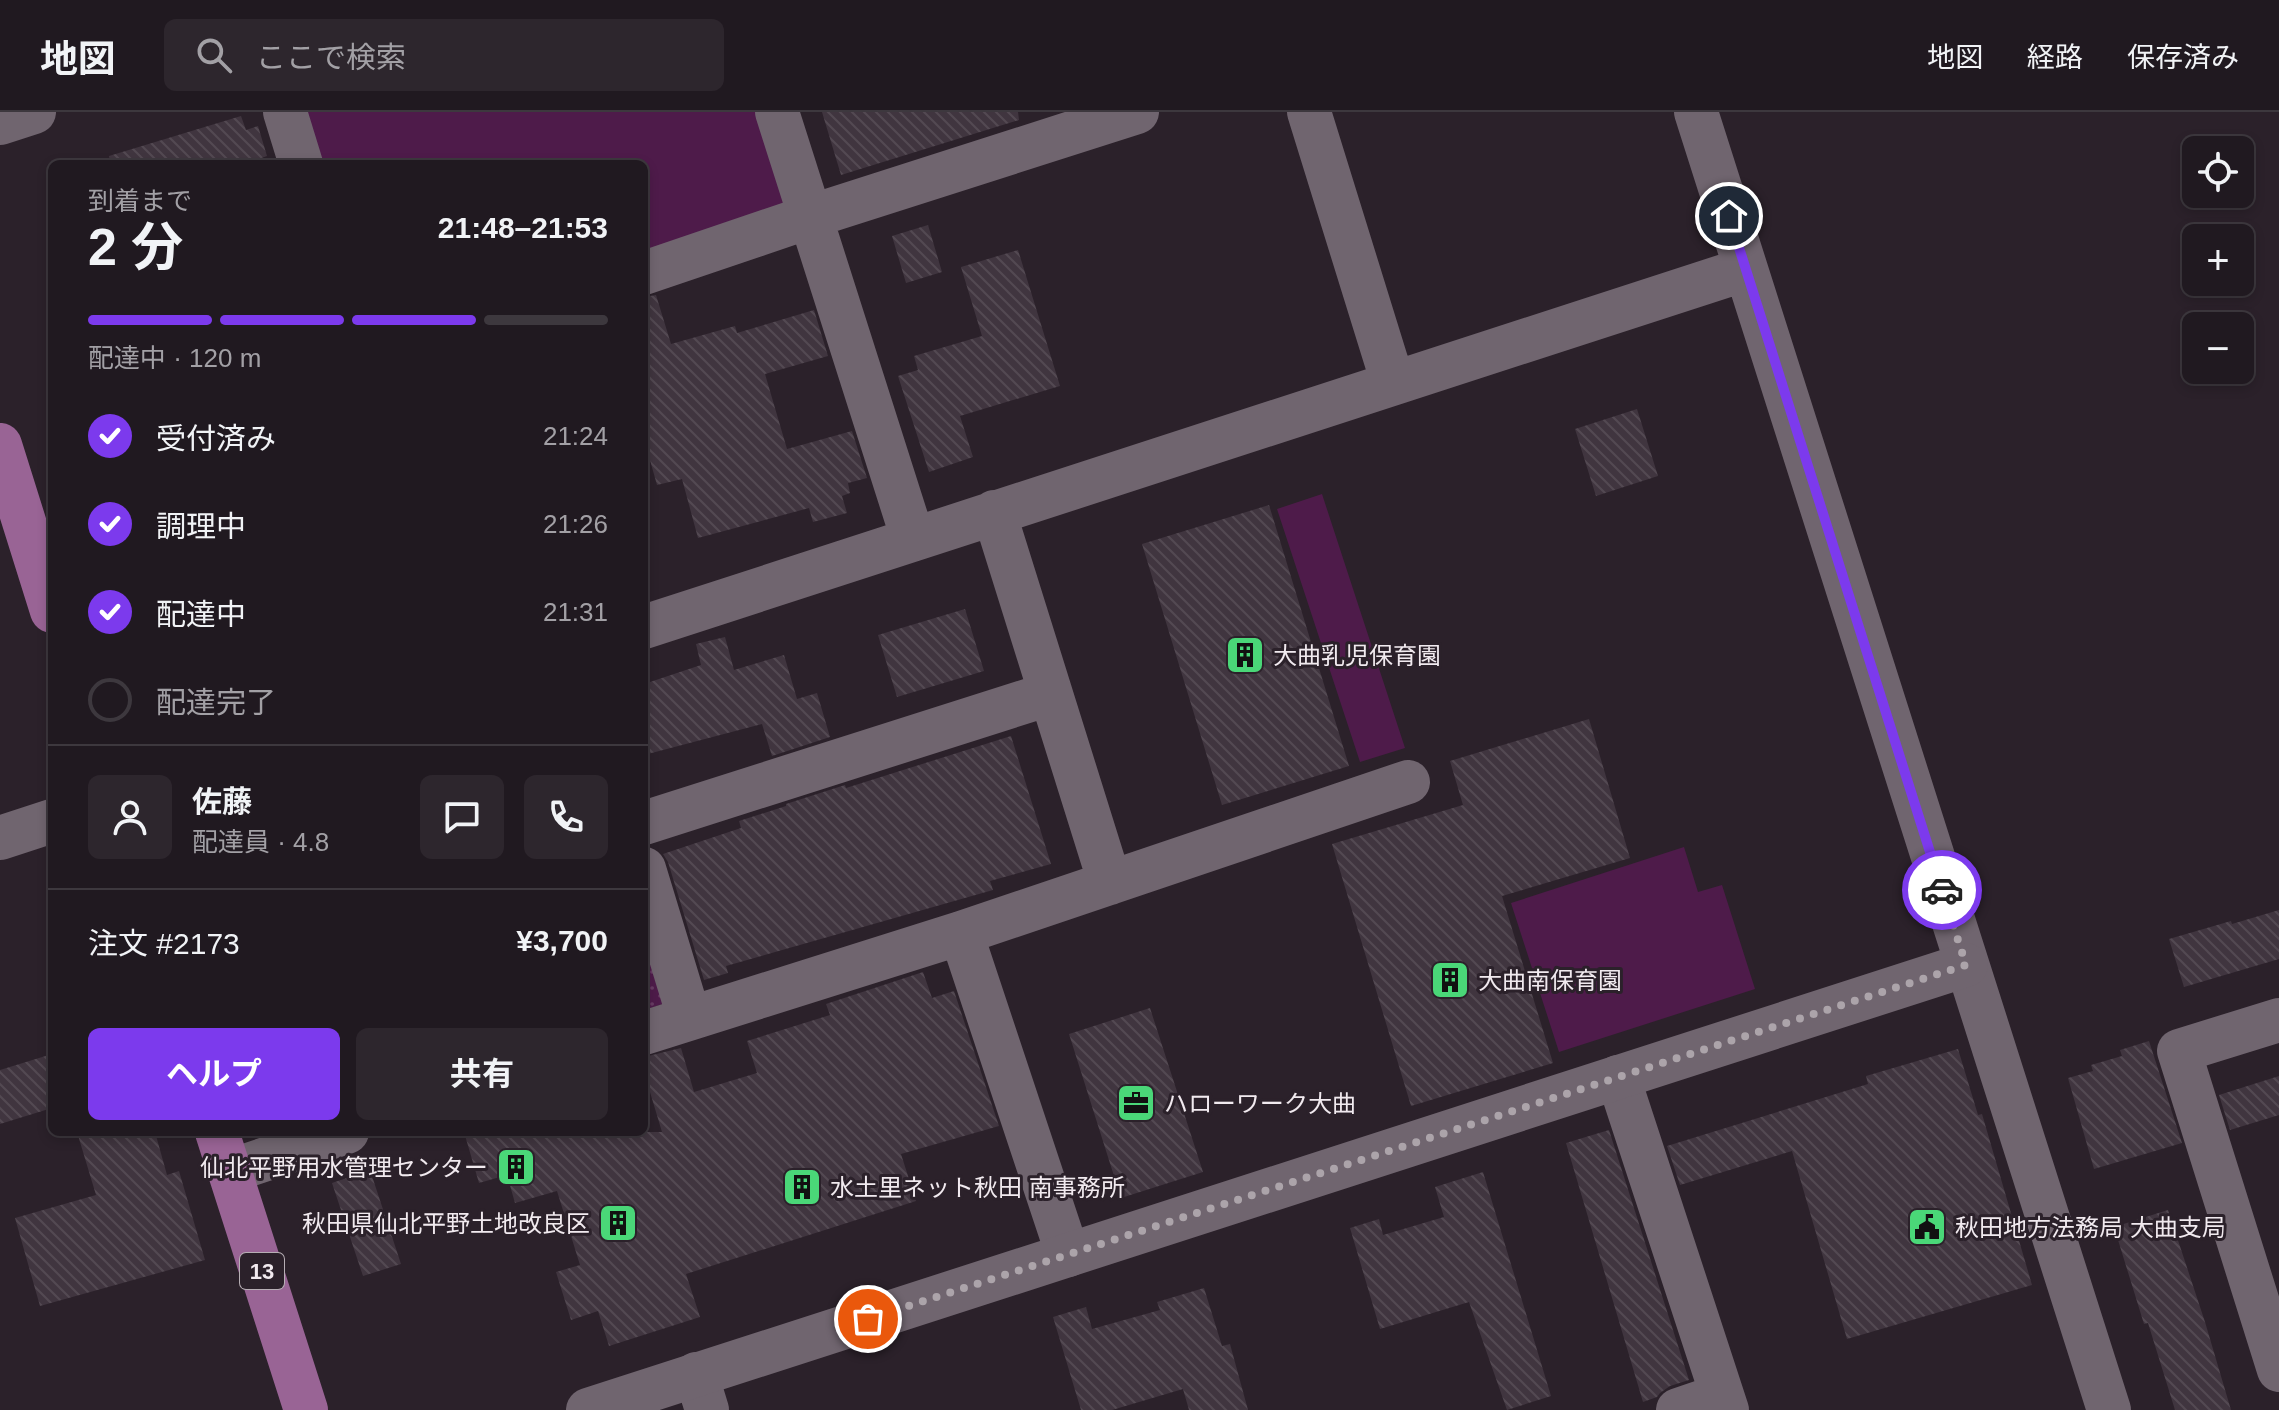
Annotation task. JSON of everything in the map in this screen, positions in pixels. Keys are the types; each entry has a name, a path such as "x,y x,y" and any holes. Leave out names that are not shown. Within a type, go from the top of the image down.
{"main road":[{"path":"0,445 48,598"},
{"name":"13","path":"224,1152 306,1410"}],"street":[{"path":"0,123 34,112"},
{"path":"285,112 300,160"},
{"path":"777,112 913,539"},
{"path":"648,272 1137,112"},
{"path":"1309,112 1393,383"},
{"path":"1696,112 2109,1410"},
{"path":"648,626 1746,269"},
{"path":"994,512 1110,883"},
{"path":"648,822 1049,694"},
{"path":"648,1032 961,933 1408,782"},
{"path":"0,838 48,822"},
{"path":"648,882 689,1017"},
{"path":"961,933 1068,1255"},
{"path":"588,1410 702,1392 1068,1255 1966,965"},
{"path":"2279,1020 2179,1051 2279,1370"},
{"path":"1618,1077 1724,1402 1678,1410"},
{"path":"224,1152 322,1136"}],"shaded area":[{"path":"299,112 762,112 794,211 648,257 648,160 315,160"},
{"path":"1322,494 1405,748 1360,762 1277,509"},
{"path":"1684,847 1698,892 1722,885 1755,989 1559,1052 1511,903"},
{"path":"648,954 663,1004 648,1009"}],"building":[{"path":"822,112 1018,112 1019,120 841,175"},
{"path":"241,116 246,130 258,126 267,156 256,160 110,160 109,156"},
{"path":"928,225 942,272 906,283 892,236"},
{"path":"1018,250 1060,386 960,416 973,457 929,472 898,376 918,370 914,356 982,336 961,267"},
{"path":"656,295 671,344 735,326 737,333 814,310 828,356 765,374 787,449 852,431 867,478 848,483 850,493 842,496 847,513 813,522 809,508 698,538 682,479 657,485 648,453 648,296"},
{"path":"1637,409 1658,476 1596,496 1575,429"},
{"name":"大曲乳児保育園","path":"1269,505 1349,766 1222,805 1142,544"},
{"path":"965,609 984,671 897,697 878,635"},
{"path":"725,637 734,670 784,655 797,699 817,693 830,737 772,756 762,724 648,754 648,683 701,665 696,644"},
{"name":"大曲南保育園","path":"1589,719 1630,858 1502,896 1553,1063 1411,1106 1332,844 1463,805 1450,761"},
{"path":"1011,736 1051,864 990,881 993,890 726,966 728,973 704,980 663,854 741,828 739,821 786,804"},
{"path":"2279,910 2279,959 2184,987 2169,939"},
{"path":"923,972 932,998 954,991 999,1126 901,1154 916,1201 686,1274 700,1317 609,1346 598,1311 571,1320 556,1272 580,1265 557,1191 515,1203 507,1175 479,1183 465,1136 648,1136 648,1132 662,1132 648,1085 648,1056 681,1048 694,1092 757,1073 747,1041 830,1015 826,1004"},
{"name":"ハローワーク大曲","path":"1150,1008 1203,1172 1121,1198 1069,1034"},
{"path":"2149,1041 2182,1143 2094,1169 2068,1078 2093,1071 2091,1065 2122,1056 2120,1050"},
{"path":"1958,1049 1978,1115 1982,1114 2032,1285 1847,1339 1792,1151 1680,1185 1667,1146 1868,1084 1866,1076"},
{"path":"48,1055 48,1109 0,1124 0,1070"},
{"path":"2279,1076 2279,1115 2230,1130 2219,1095"},
{"path":"1609,1130 1689,1380 1670,1386 1657,1397 1643,1402 1566,1143"},
{"path":"78,1136 156,1136 167,1175 179,1171 205,1260 40,1306 15,1218 96,1195"},
{"path":"370,1170 401,1264 363,1276 332,1183"},
{"path":"1483,1172 1551,1396 1507,1410 1469,1302 1380,1329 1350,1228 1379,1219 1383,1235 1444,1217 1435,1187"},
{"path":"2168,1210 2231,1410 2175,1410 2148,1323 2144,1324 2114,1227"},
{"path":"1204,1288 1222,1346 1230,1344 1248,1410 1189,1410 1183,1389 1112,1410 1081,1410 1053,1317 1086,1307 1092,1329 1160,1310 1157,1302"}],"way so far":[{"path":"868,1319 1966,965 1942,890"}],"place":[{"name":"大曲乳児保育園","path":"1245,655"},
{"name":"大曲南保育園","path":"1450,980"},
{"name":"ハローワーク大曲","path":"1136,1103"},
{"name":"仙北平野用水管理センター","path":"516,1167"},
{"name":"水土里ネット秋田 南事務所","path":"802,1187"},
{"name":"秋田県仙北平野土地改良区","path":"618,1223"},
{"name":"秋田地方法務局 大曲支局","path":"1927,1227"}],"route":[{"path":"1729,216 1942,890"}]}
